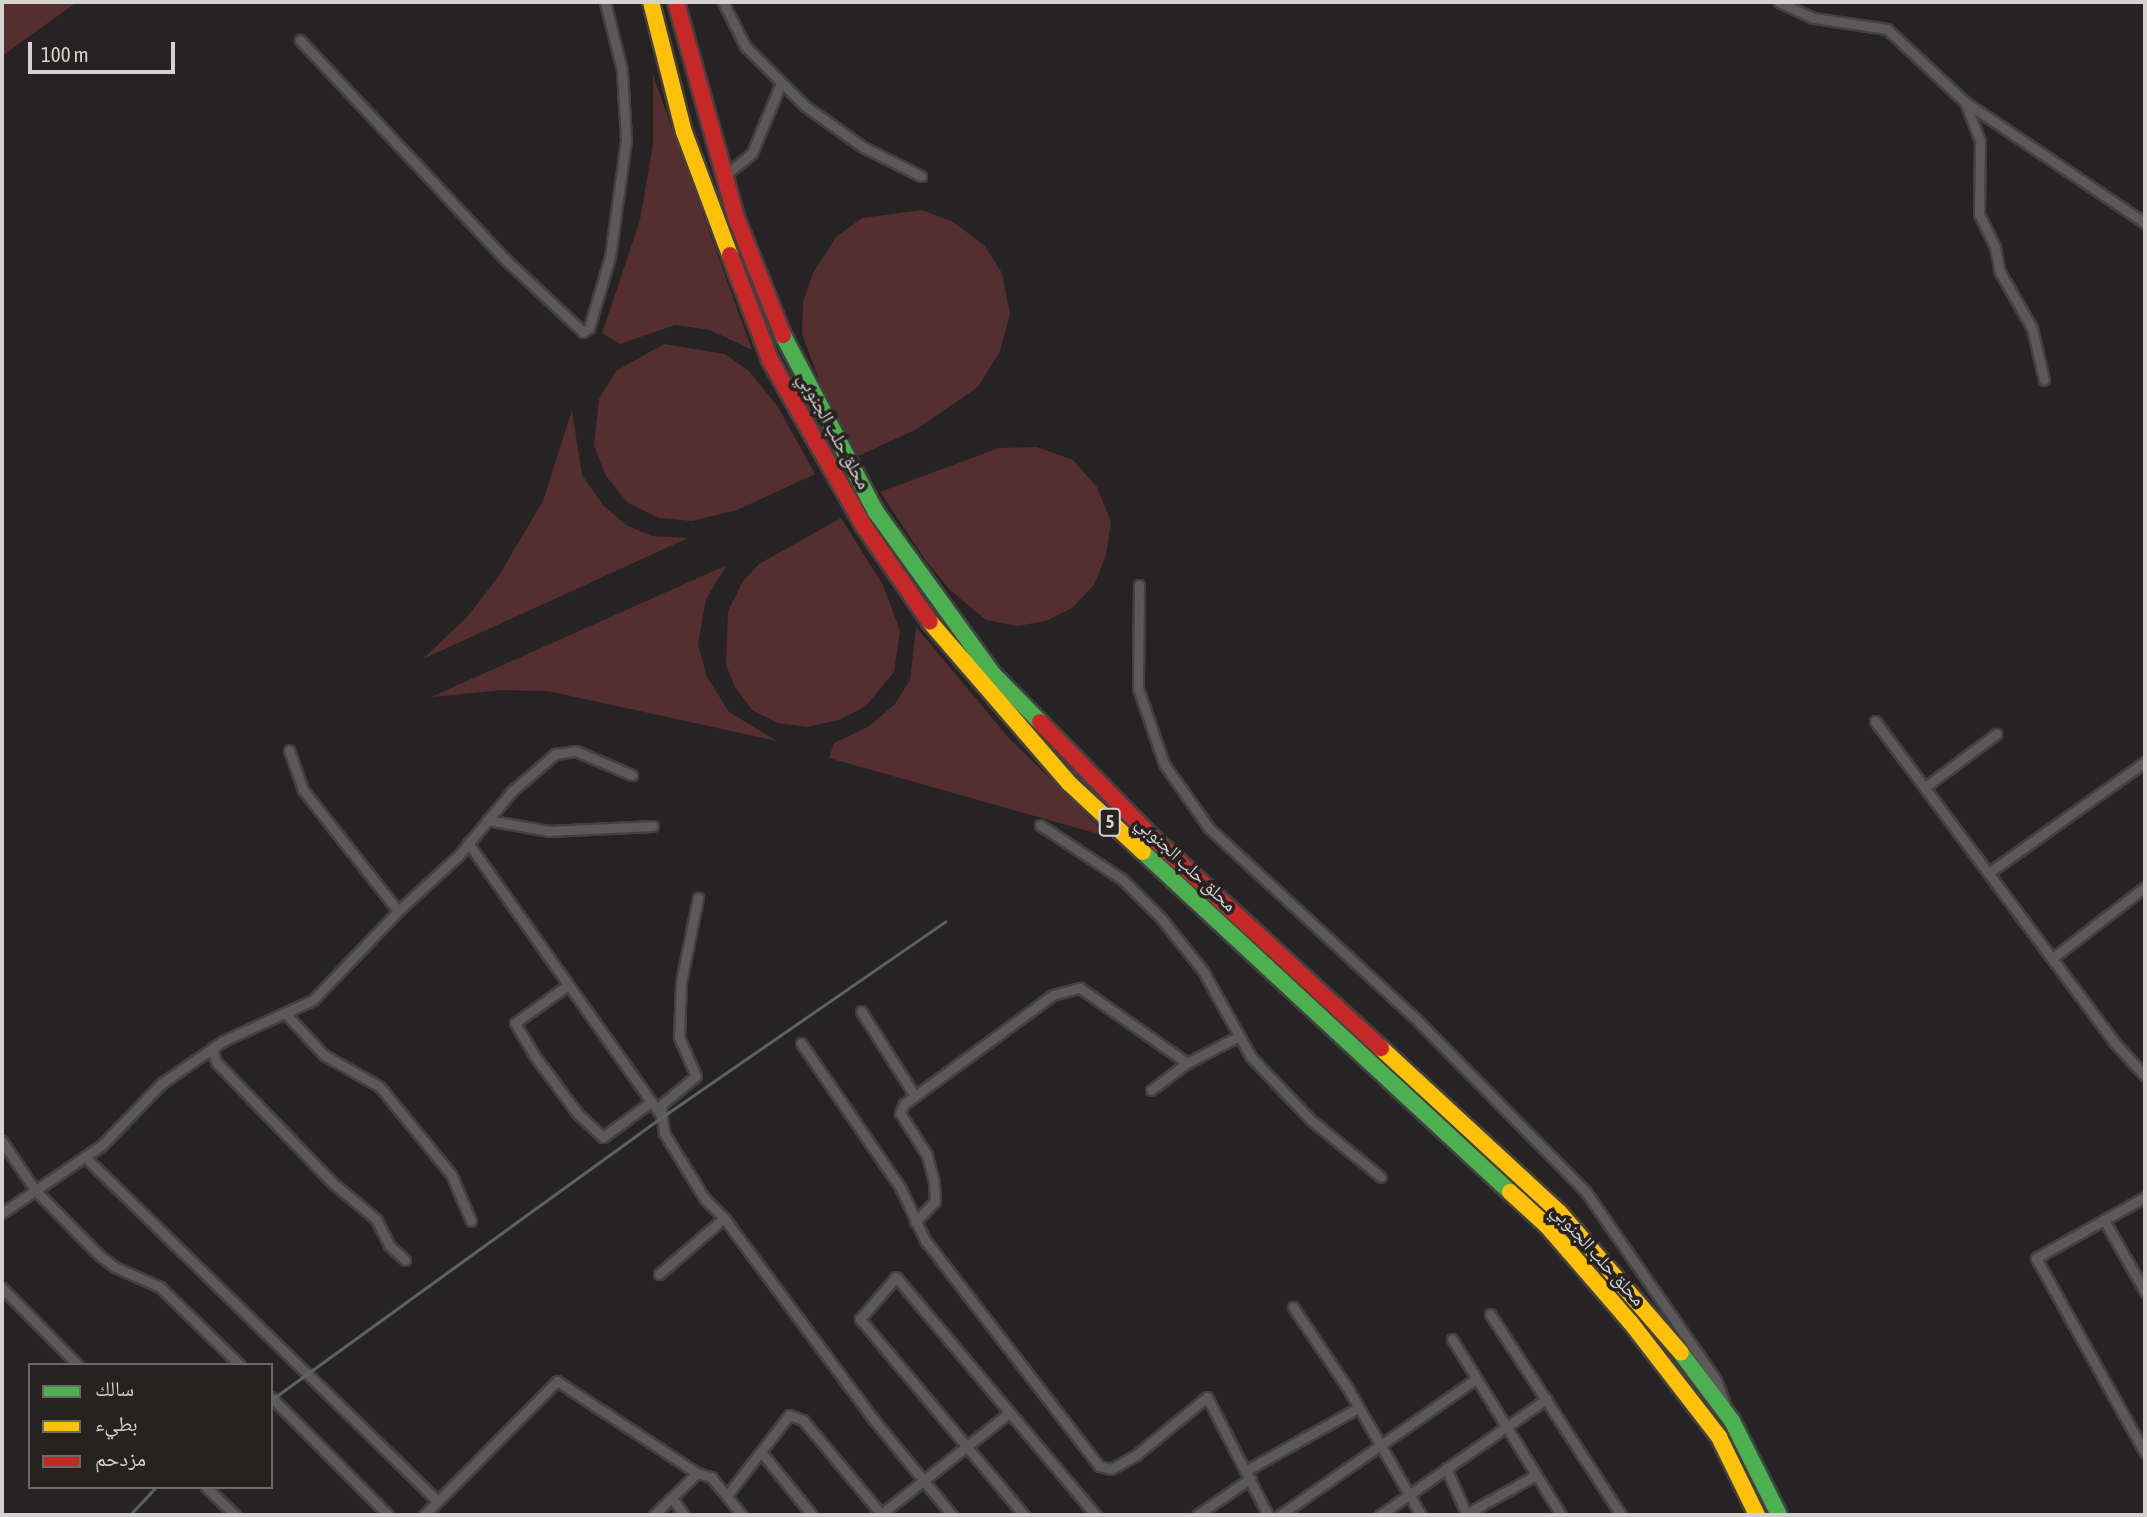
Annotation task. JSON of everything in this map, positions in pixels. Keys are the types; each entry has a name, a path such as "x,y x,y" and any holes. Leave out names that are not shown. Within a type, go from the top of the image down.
{"highway":[{"name":"محلق حلب الجنوبي","path":"651,2 684,132 770,360 864,526 929,620 1069,783 1548,1227 1632,1323 1718,1437 1757,1515"},
{"name":"محلق حلب الجنوبي","path":"676,2 724,176 783,335 832,434 927,588 993,674 1151,836 1559,1212 1649,1311 1732,1422 1779,1515"}],"street":[{"path":"300,40 506,260 583,332 589,328 610,257 626,140 622,70 605,2"},
{"path":"723,2 745,46 780,83 863,147 921,176"},
{"path":"1779,2 1814,18 1887,29 1965,102 2145,223"},
{"path":"724,176 752,153 780,83"},
{"path":"1965,102 1979,141 1979,214 1995,247 2000,272 2032,328 2044,380"},
{"path":"1139,585 1138,688 1164,764 1209,828 1419,1022 1586,1192 1716,1380 1732,1422"},
{"path":"1875,722 1991,872 2114,1042 2145,1076"},
{"path":"1924,787 1996,734"},
{"path":"289,750 303,790 398,911"},
{"path":"2,1213 85,1157 162,1083 212,1048 313,1000 468,843 512,791 564,750 595,757 632,775"},
{"path":"1991,872 2145,762"},
{"path":"487,820 549,831 653,825"},
{"path":"1040,825 1122,878 1161,918 1203,971 1237,1037 1311,1120 1381,1177"},
{"path":"468,843 662,1117"},
{"path":"2054,957 2145,887"},
{"path":"698,898 681,982 678,1037 696,1076 661,1105 664,1133 705,1199 724,1218 923,1481 953,1515"},
{"path":"568,985 515,1023 534,1055 577,1113 603,1137 651,1102"},
{"path":"915,1222 935,1201 927,1155 900,1113 915,1096 1026,1012 1053,995 1080,988 1187,1063"},
{"path":"861,1011 915,1096"},
{"path":"285,1013 324,1055 380,1087 452,1174 471,1221"},
{"path":"1151,1090 1187,1063 1237,1037"},
{"path":"801,1043 900,1187 915,1222 1098,1466 1111,1469 1136,1455 1207,1397 1268,1515"},
{"path":"212,1048 216,1062 334,1184 376,1219 389,1245 405,1260"},
{"path":"2,1141 35,1191 115,1267 160,1287 238,1363"},
{"path":"85,1157 438,1501"},
{"path":"2145,1197 2036,1258 2145,1453"},
{"path":"659,1273 724,1218"},
{"path":"2104,1220 2145,1292"},
{"path":"1024,1515 860,1320 896,1277 1096,1515"},
{"path":"2,1288 76,1363"},
{"path":"1293,1307 1347,1387 1356,1409 1421,1515"},
{"path":"1490,1314 1621,1515"},
{"path":"1451,1339 1561,1515"},
{"path":"1280,1515 1476,1379"},
{"path":"424,1515 557,1381 697,1473 711,1476 728,1494 742,1515"},
{"path":"1380,1515 1546,1398"},
{"path":"273,1399 388,1515"},
{"path":"1196,1515 1249,1474 1356,1409"},
{"path":"864,1515 879,1512 923,1481 1010,1412"},
{"path":"728,1494 789,1415 803,1420 879,1512"},
{"path":"761,1452 812,1515"},
{"path":"1446,1468 1467,1515 1536,1475"},
{"path":"654,1515 697,1473"},
{"path":"208,1489 235,1515"},
{"path":"672,1497 684,1515"}],"shaded area":[{"path":"2,2 77,2 2,56"},
{"path":"653,75 752,350 710,330 675,325 620,344 602,333 640,220 653,144"},
{"path":"922,210 953,222 984,245 1002,273 1010,314 1000,351 978,387 915,430 856,457 824,393 802,334 803,302 813,273 836,237 862,218"},
{"path":"664,344 725,354 749,371 778,407 815,474 737,510 692,521 659,518 628,503 606,476 594,446 599,399 616,371"},
{"path":"572,410 582,475 603,505 626,525 652,536 688,538 423,659 468,616 498,577 543,501"},
{"path":"1037,447 1073,460 1097,487 1111,522 1106,555 1094,585 1072,608 1046,621 1017,626 986,620 950,590 926,561 880,492 999,448"},
{"path":"841,518 883,585 900,631 894,672 866,706 839,720 807,727 778,723 753,711 735,687 726,665 728,611 743,581 759,564"},
{"path":"727,565 706,599 698,644 707,677 729,712 777,741 548,691 502,690 431,697"},
{"path":"916,627 1008,737 1109,837 829,758 834,743 868,727 895,704 910,680"}],"railway":[{"path":"273,1399 662,1117 945,922"},
{"path":"130,1515 154,1489"}],"traffic: fast":[{"path":"783,335 876,512 993,674 1040,722"},
{"path":"1143,852 1510,1192"},
{"path":"1681,1353 1732,1421 1779,1515"}],"traffic: slow":[{"path":"651,2 684,132 730,255"},
{"path":"930,622 1069,783 1143,852"},
{"path":"1381,1048 1559,1212 1681,1353"},
{"path":"1510,1192 1548,1227 1631,1323 1719,1437 1757,1515"}],"traffic: jam":[{"path":"676,2 737,220 783,335"},
{"path":"730,255 770,360 864,526 930,622"},
{"path":"1040,722 1151,836 1381,1048"}]}
